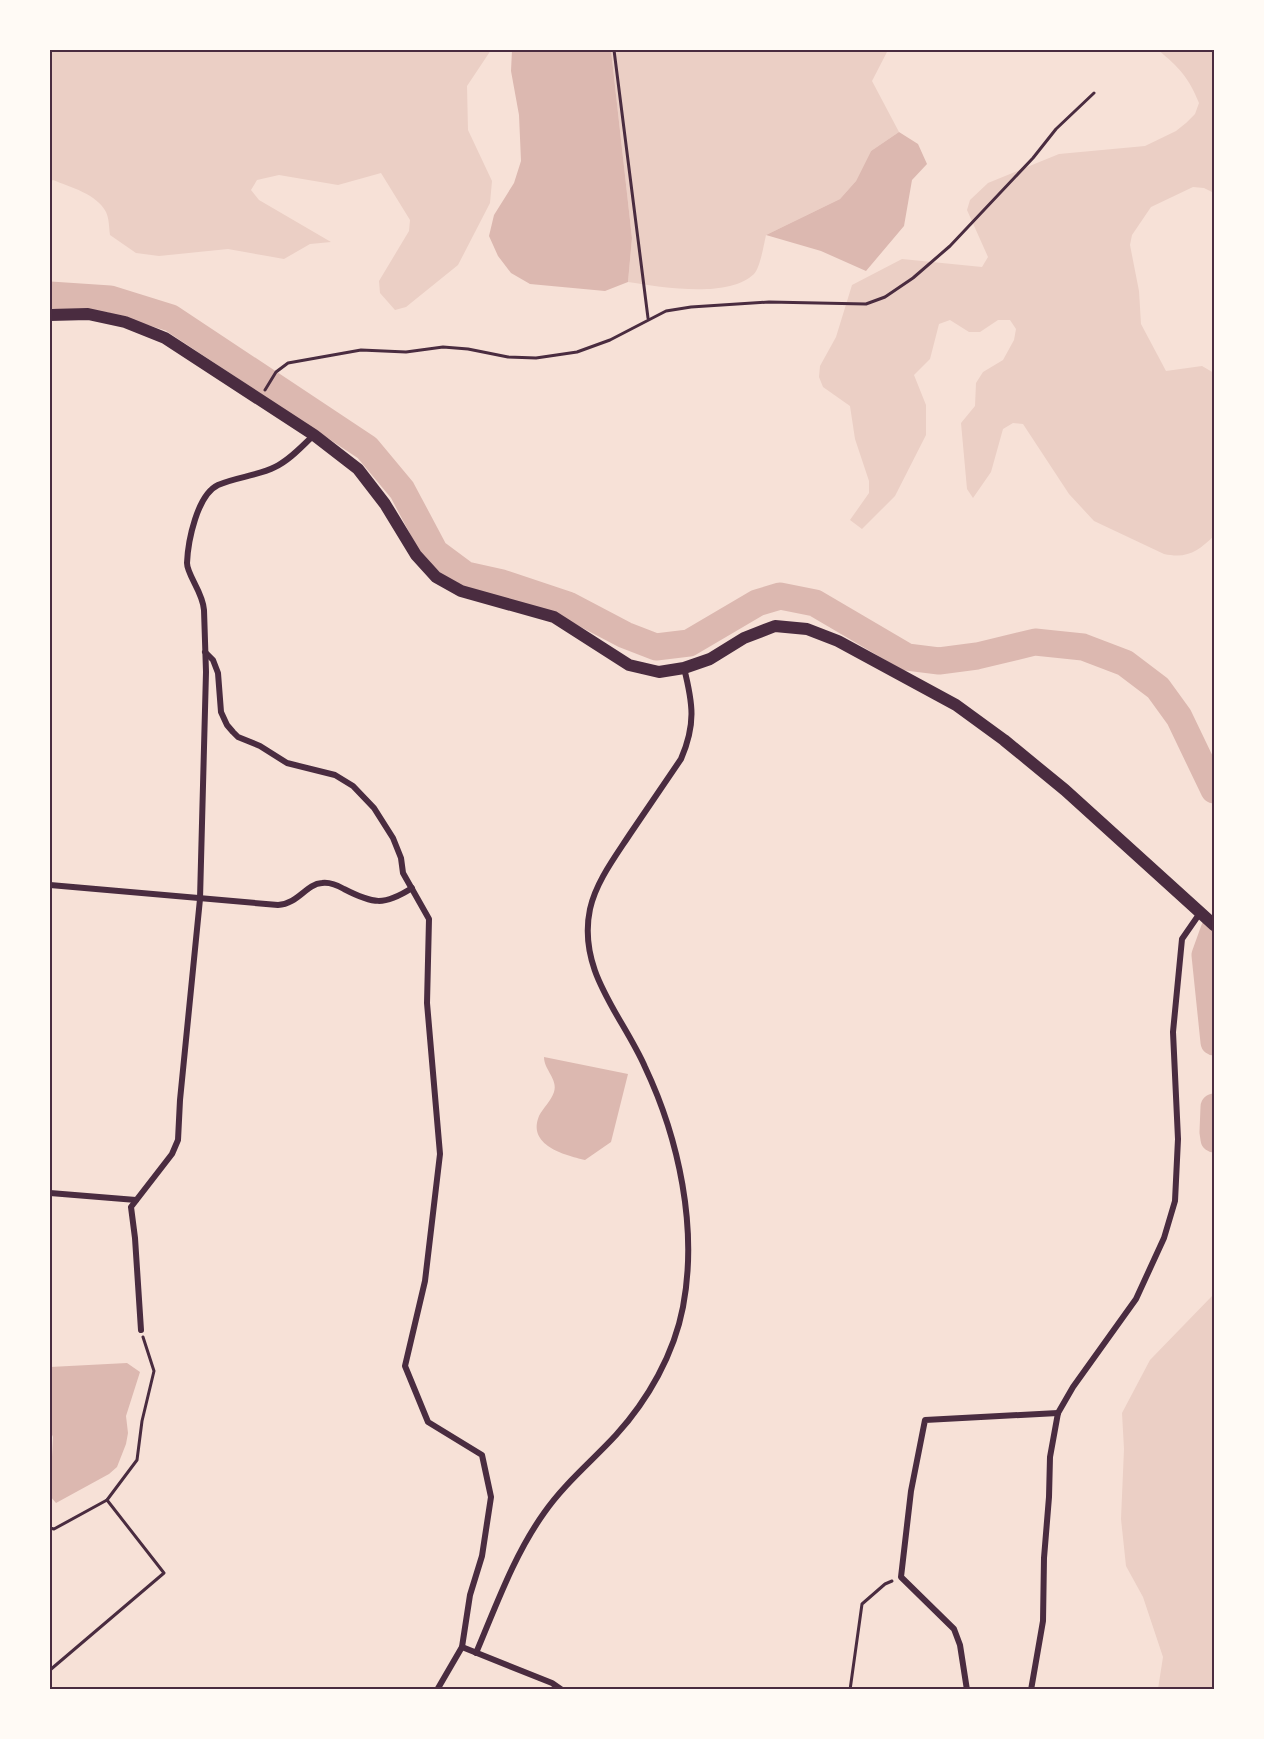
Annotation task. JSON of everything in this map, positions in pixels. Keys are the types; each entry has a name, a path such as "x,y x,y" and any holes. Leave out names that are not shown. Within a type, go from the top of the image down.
{"main road":[{"path":"50,315 88,314 124,322 165,338 314,435 358,469 385,504 416,555 436,576 461,591 554,617 629,665 659,672 684,668 710,659 744,638 775,626 807,629 838,641 956,705 1004,740 1065,790 1207,918"}],"street":[{"path":"141,1330 135,1238 130,1207 172,1154 178,1140 200,899 204,601 187,566 196,517 202,500 219,484 279,465 314,435"},
{"path":"205,652 213,660 218,673 221,712 227,725 238,737 260,746 287,763 335,775 353,786 374,808 393,838 404,873 429,920 428,1003 440,1154 425,1281 405,1366 428,1422 482,1455 491,1497 482,1556 470,1595 462,1647 437,1689"},
{"path":"476,1653 520,1551 530,1534 557,1496 622,1428 648,1393 671,1347 683,1306 687,1282 688,1246 681,1181 674,1147 645,1065 597,978 588,950 587,931 591,906 602,879 681,759 687,745 693,716 692,699 684,668"},
{"path":"50,885 286,905 314,885 324,883 338,886 368,900 387,901 412,888"},
{"path":"1031,1689 1043,1621 1050,1457 1058,1413 1073,1387 1136,1299 1164,1238 1175,1201 1178,1139 1173,1032 1182,939 1207,918"},
{"path":"50,1193 136,1200"},
{"path":"967,1689 960,1645 954,1629 901,1577 911,1491 925,1420 1058,1413"},
{"path":"462,1647 562,1689"}],"path":[{"path":"614,50 648,319"},
{"path":"265,391 276,372 288,363 361,350 406,352 451,348 508,357 536,358 577,352 610,340 666,311 691,307 769,302 866,304 885,297 913,278 950,246 1033,158 1056,129 1094,93"},
{"path":"50,1528 107,1500 137,1460 142,1421 154,1371 141,1330"},
{"path":"50,1670 164,1573 107,1500"},
{"path":"850,1689 862,1604 885,1584 901,1577"}],"shaded area":[{"path":"50,50 491,50 467,86 468,130 492,181 490,203 458,265 406,307 395,310 380,293 379,281 409,231 410,220 381,173 338,185 279,175 257,180 251,190 259,200 331,242 310,244 284,259 228,249 159,256 136,253 110,235 107,214 96,200 75,188 53,180 50,182"},
{"path":"512,50 611,50 632,238 628,282 605,291 530,284 511,273 498,256 489,236 494,215 514,183 521,161 519,115 511,71"},
{"path":"611,50 888,50 872,81 899,132 871,151 856,181 840,199 766,235 756,271 742,282 711,289 694,289 628,282 632,238"},
{"path":"1158,50 1214,50 1214,193 1204,188 1193,187 1151,207 1132,235 1130,245 1139,291 1141,324 1166,371 1202,366 1214,373 1214,536 1192,552 1180,555 1164,554 1094,521 1069,494 1023,424 1013,423 1003,429 991,472 973,498 967,489 961,423 975,406 976,383 983,372 1003,360 1014,340 1016,329 1010,320 998,320 980,332 969,332 950,320 939,324 930,359 914,375 926,405 926,435 895,496 862,529 850,520 869,493 869,481 855,439 850,406 823,387 819,377 820,366 836,337 852,285 902,259 982,267 988,257 967,210 970,200 988,183 1059,154 1145,146 1176,131 1195,114 1199,103 1183,74"},
{"path":"899,132 918,144 927,164 912,180 904,226 866,271 821,251 766,235 840,199 856,181 871,151"},
{"path":"544,1057 628,1074 611,1142 585,1160 558,1152 543,1141 538,1134 539,1116 551,1098 555,1087"},
{"path":"1214,1294 1214,1689 1158,1689 1163,1657 1143,1597 1126,1566 1121,1519 1124,1449 1122,1413 1150,1360"},
{"path":"127,1363 140,1372 126,1416 128,1433 126,1444 117,1467 109,1474 56,1503 50,1496 53,1437 50,1430 50,1367"}],"waterway":[{"path":"50,295 110,299 171,318 367,448 402,490 435,552 466,575 502,583 568,605 625,635 656,647 689,643 757,603 780,596 815,603 907,657 939,661 977,656 1035,642 1083,647 1125,663 1158,688 1179,717 1214,790"},
{"path":"1214,930 1205,955 1214,1042"},
{"path":"1214,1107 1214,1139"}]}
